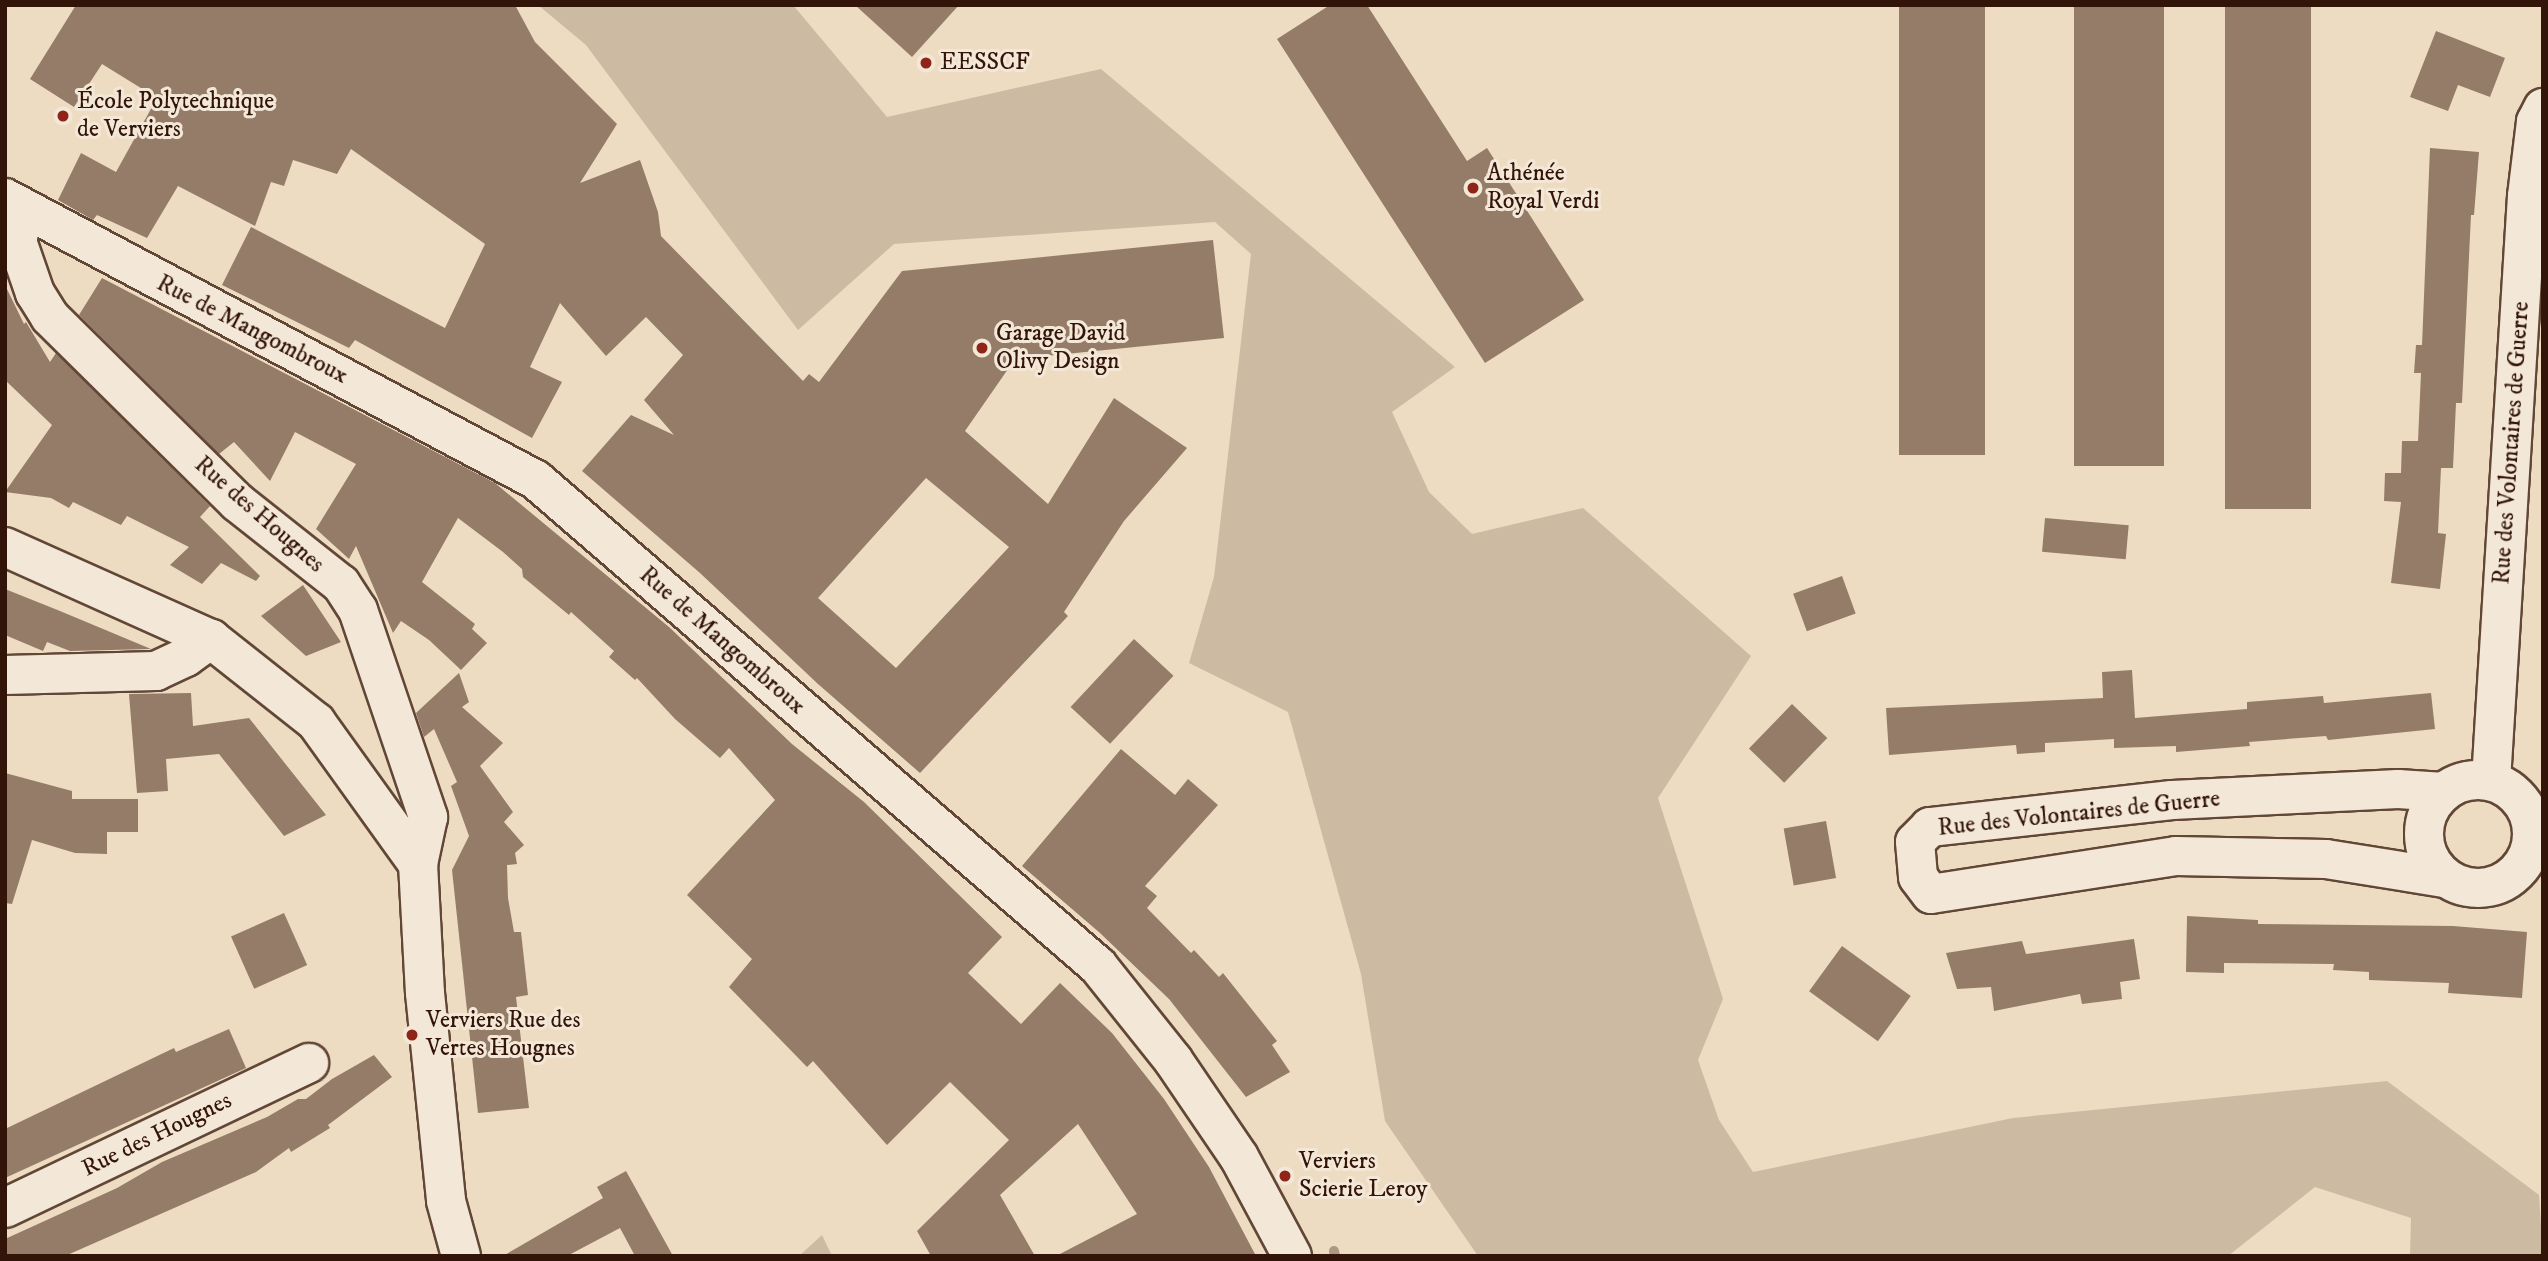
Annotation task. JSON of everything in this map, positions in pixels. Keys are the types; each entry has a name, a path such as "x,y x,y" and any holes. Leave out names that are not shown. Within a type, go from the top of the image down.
{"street":[{"name":"Rue des Volontaires de Guerre","path":"2543,108 2536,122 2527,196 2514,785 2458,783 2444,792 2398,789 2172,800 1930,827 1915,842 1918,877 1931,894 2176,856 2326,859 2445,878 2465,887 2483,889 2502,883 2543,882"},
{"name":"Rue des Hougnes","path":"15,204 17,241 35,293 50,317 237,502 341,584 358,610 428,817 418,864 425,993 446,1201 461,1256"},
{"name":"Rue de Mangombroux","path":"15,204 536,480 1098,967 1173,1059 1240,1157 1292,1256"},
{"path":"5,547 211,639 316,722 418,864"},
{"path":"5,676 156,671 186,657 211,639"},
{"path":"2502,883 2518,872 2531,850 2533,831 2530,818 2514,785"},
{"path":"2444,792 2430,809 2424,827 2425,847 2431,862 2445,878"},
{"path":"2172,800 2176,856"},
{"name":"Rue des Hougnes","path":"5,1208 309,1063"}],"shaded area":[{"path":"538,5 793,5 887,117 1101,69 1455,367 1392,412 1429,492 1472,534 1583,508 1751,656 1658,798 1723,999 1698,1060 1719,1120 1753,1172 2013,1118 2387,1081 2539,1195 2543,1256 2410,1256 2411,1218 2315,1187 2228,1256 1478,1256 1385,1121 1361,974 1288,712 1189,663 1214,577 1251,254 1215,222 894,244 798,330 586,45"},
{"path":"822,1235 832,1256 799,1256"}],"building":[{"path":"76,5 515,5 535,42 617,124 580,183 640,160 658,212 661,236 803,381 809,374 819,382 902,271 1213,240 1224,338 1015,359 965,431 1048,504 1114,398 1187,448 1124,521 1064,612 1068,616 920,773 818,684 700,573 582,471 631,415 674,435 644,400 683,355 646,317 606,356 560,303 530,367 562,382 532,438 355,340 349,348 222,285 251,227 445,328 485,244 351,149 337,174 293,160 284,186 271,182 255,226 178,186 147,238 97,215 93,220 58,200 81,153 116,172 157,98 102,64 74,107 30,79","holes":["926,478 1009,547 896,668 818,598"]},
{"path":"855,5 959,5 912,57"},
{"path":"1330,5 1367,5 1467,161 1487,148 1584,300 1485,363 1277,39"},
{"path":"1899,5 1985,5 1985,455 1899,455"},
{"path":"2074,5 2164,5 2164,466 2074,466"},
{"path":"2225,5 2311,5 2311,509 2225,509"},
{"path":"2436,31 2505,58 2490,97 2458,85 2448,111 2410,97"},
{"path":"2430,148 2479,152 2474,215 2471,215 2462,403 2456,403 2453,468 2441,468 2438,533 2446,534 2440,589 2391,583 2401,502 2384,501 2385,473 2401,473 2402,441 2418,441 2421,373 2414,373 2416,345 2422,345"},
{"path":"102,278 495,483 669,627 792,744 864,802 1002,937 968,973 1021,1024 1060,983 1112,1033 1164,1099 1209,1167 1256,1256 1056,1256 1137,1214 1078,1124 1000,1195 1035,1256 931,1256 917,1231 1009,1140 950,1082 887,1145 813,1061 807,1067 729,987 752,959 687,895 775,800 729,748 720,758 675,719 637,678 635,680 609,657 614,651 571,612 569,615 523,577 522,569 503,552 458,518 422,582 475,624 472,629 487,643 461,670 429,640 401,621 393,633 356,546 349,559 316,529 356,464 295,432 270,481 234,442 219,454 79,315"},
{"path":"5,285 24,324 26,322 50,362 56,353 210,506 200,517 260,576 256,581 221,563 202,584 170,565 189,547 127,516 121,525 73,502 69,508 51,498 5,492 52,425 5,380"},
{"path":"2045,518 2129,525 2126,559 2042,552"},
{"path":"1842,576 1856,614 1807,631 1793,594"},
{"path":"303,585 341,642 306,656 261,616"},
{"path":"5,589 151,649 70,651 47,642 43,651 5,635"},
{"path":"1134,639 1173,676 1110,744 1071,707"},
{"path":"2132,670 2135,718 2247,709 2247,702 2323,696 2324,703 2431,693 2435,729 2328,740 2326,736 2249,742 2250,746 2176,752 2176,746 2114,748 2114,739 2045,743 2045,752 2017,754 2016,745 1889,755 1886,708 2103,698 2102,672"},
{"path":"459,673 469,702 462,707 503,743 480,766 513,812 504,822 524,845 515,853 517,864 507,865 508,898 514,932 521,932 528,995 516,997 529,1108 478,1113 452,870 469,836 451,786 457,782 434,729 424,737 416,713"},
{"path":"191,693 193,726 249,718 326,815 284,836 219,754 166,759 168,791 137,793 129,694"},
{"path":"1792,704 1827,738 1784,783 1749,749"},
{"path":"1121,749 1175,795 1188,779 1218,805 1145,886 1157,896 1147,908 1191,953 1194,950 1219,977 1223,973 1277,1041 1272,1045 1290,1072 1246,1097 1169,999 1100,933 1022,866"},
{"path":"5,773 72,791 72,799 138,799 138,832 107,832 107,854 75,853 32,840 12,904 5,903"},
{"path":"1826,821 1836,878 1794,886 1784,828"},
{"path":"284,913 307,965 254,989 231,937"},
{"path":"2187,916 2258,920 2258,924 2453,926 2527,932 2522,998 2448,993 2449,983 2369,980 2369,972 2333,970 2334,964 2224,963 2224,973 2186,972"},
{"path":"2134,939 2140,979 2120,982 2122,999 2082,1004 2080,994 1994,1011 1991,987 1957,989 1946,953 2022,941 2026,954"},
{"path":"1842,946 1911,996 1878,1041 1809,991"},
{"path":"229,1029 246,1068 5,1178 5,1129 174,1048 176,1052"},
{"path":"374,1055 392,1077 328,1125 330,1128 291,1152 289,1148 256,1172 65,1256 5,1256 5,1239 117,1188 162,1162 267,1117 298,1099 306,1099 332,1079"},
{"path":"626,1171 673,1256 635,1256 620,1228 567,1256 503,1256 603,1198 597,1187"}],"waterway":[{"path":"1334,1251 1335,1256"}],"place":[{"name":"EESSCF","path":"926,63"},
{"name":"École Polytechnique de Verviers","path":"63,116"},
{"name":"Athénée Royal Verdi","path":"1473,188"},
{"name":"Garage David Olivy Design","path":"982,348"},
{"name":"Verviers Rue des Vertes Hougnes","path":"412,1035"},
{"name":"Verviers Scierie Leroy","path":"1285,1176"}]}
